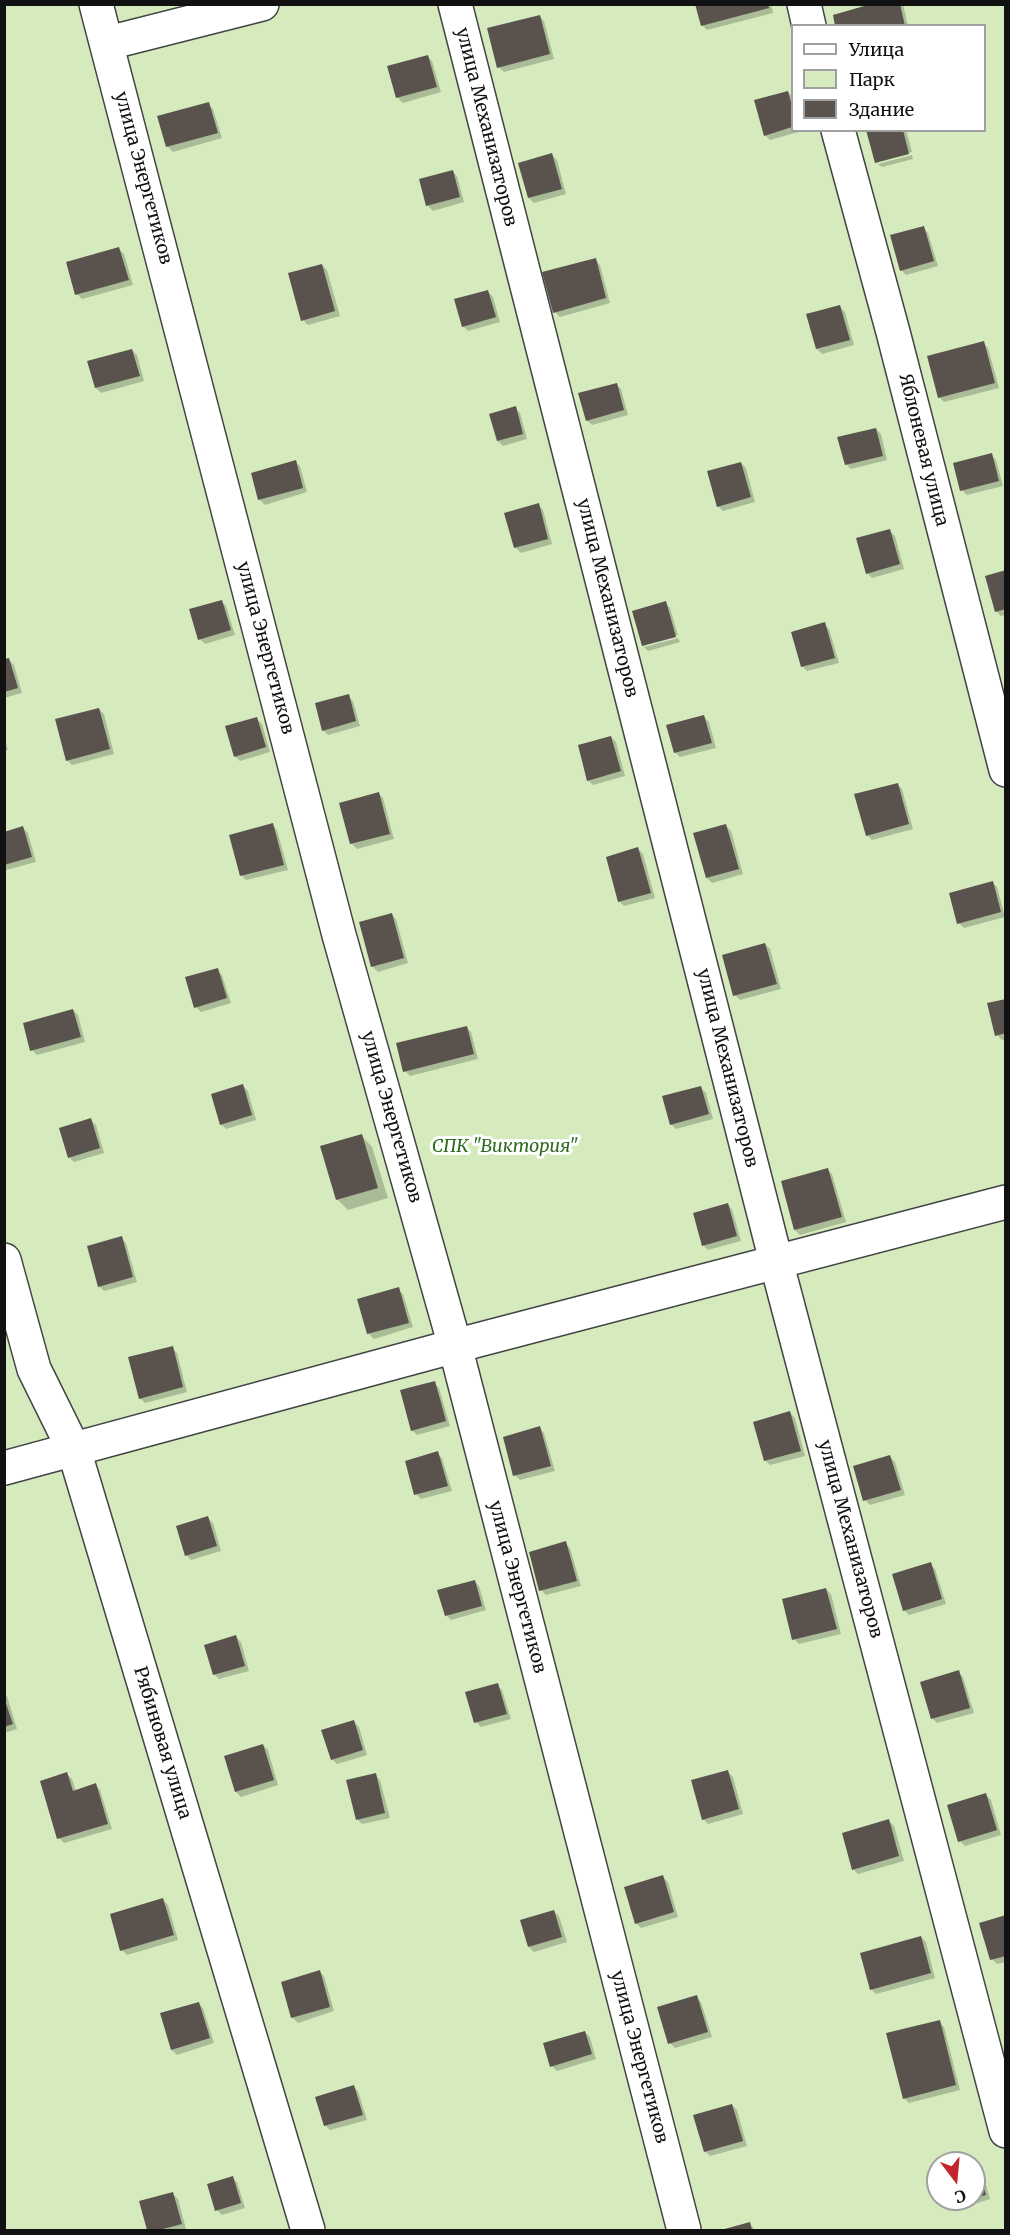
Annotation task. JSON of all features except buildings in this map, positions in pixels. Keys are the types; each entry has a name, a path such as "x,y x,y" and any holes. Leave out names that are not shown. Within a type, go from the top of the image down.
{"street":[{"name":"улица Энергетиков","path":"96,4 339,934 455,1346 684,2230"},
{"path":"108,43 262,4"},
{"name":"улица Механизаторов","path":"455,4 776,1261 1005,2131"},
{"path":"804,4 809,24"},
{"name":"Яблоневая улица","path":"839,132 893,332 1005,770"},
{"path":"4,1468 455,1346 1005,1202"},
{"name":"Рябиновая улица","path":"4,1260 34,1369 74,1450 308,2230"}],"green space":[{"name":"СПК \"Виктория\"","path":"5,5 1005,5 1005,2230 5,2230"}]}
